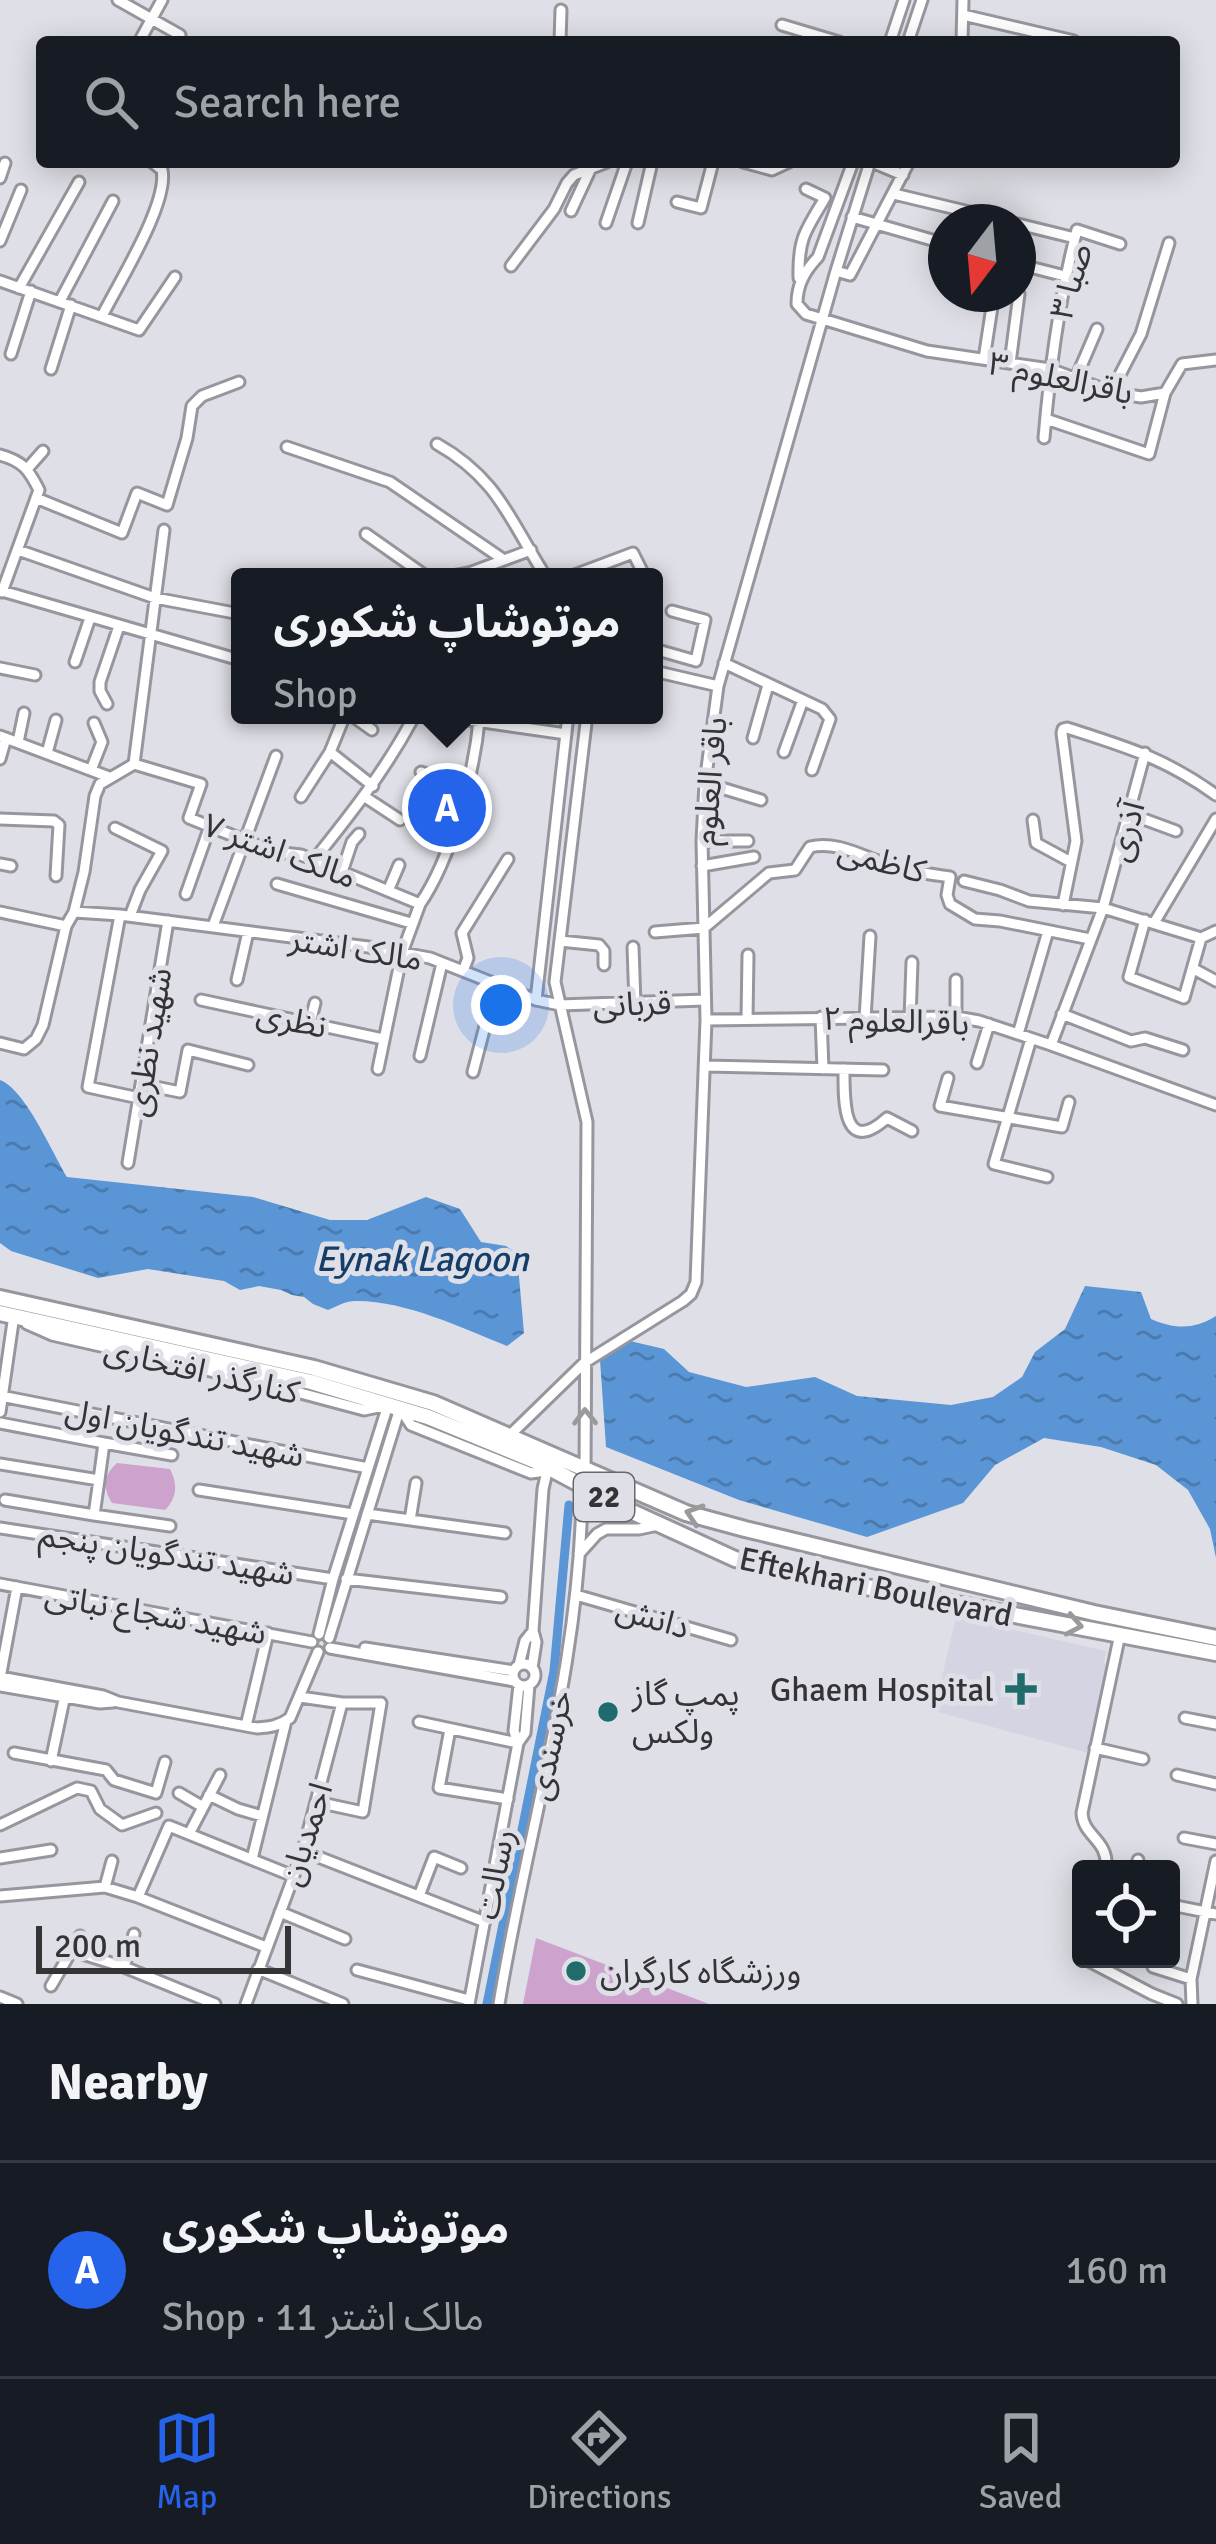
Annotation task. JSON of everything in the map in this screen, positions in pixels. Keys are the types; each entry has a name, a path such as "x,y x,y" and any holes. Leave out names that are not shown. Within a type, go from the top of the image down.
{"highway":[{"name":"Eftekhari Boulevard","path":"0,1298 314,1368 433,1403 510,1435 658,1525 735,1559 1216,1653"},
{"name":"Eftekhari Boulevard","path":"11,1315 311,1382 394,1406 548,1467 798,1544 1216,1638"},
{"path":"735,1559 748,1550 745,1529"},
{"path":"792,1573 782,1558 787,1547 798,1544"}],"street":[{"path":"118,0 180,35"},
{"path":"142,36 162,0"},
{"path":"892,36 904,0"},
{"path":"910,36 922,0"},
{"path":"962,36 963,0"},
{"path":"560,36 561,10"},
{"path":"963,15 1056,36"},
{"path":"782,25 819,36"},
{"path":"0,178 5,163"},
{"path":"102,316 154,216 164,180 160,168"},
{"path":"571,211 591,168"},
{"path":"511,266 554,209 567,183 591,168"},
{"path":"606,224 625,168"},
{"path":"638,223 651,168"},
{"path":"677,202 701,208 711,168"},
{"path":"799,284 818,257 851,168"},
{"name":"باقر العلوم","path":"510,1435 584,1363 691,1294 696,1282 706,1020 702,841 718,686 869,168"},
{"path":"886,168 903,175"},
{"path":"836,271 850,274 907,168"},
{"path":"11,354 25,290 79,182"},
{"path":"806,189 825,198 802,237 797,304 800,310 823,318"},
{"path":"0,241 21,190"},
{"path":"894,194 935,204"},
{"path":"51,369 66,303 113,200"},
{"path":"853,217 928,239"},
{"path":"1036,228 1075,238"},
{"name":"صبا ۳","path":"1044,438 1050,369 1077,230 1120,244"},
{"path":"1111,392 1142,334 1169,243"},
{"path":"1036,269 1065,277"},
{"path":"0,281 139,330 175,277"},
{"path":"984,359 991,312"},
{"path":"1010,363 1017,312"},
{"name":"باقرالعلوم ۳","path":"823,318 927,351 1050,369 1111,392 1141,397 1165,393 1182,364 1216,360"},
{"path":"1076,378 1097,329"},
{"path":"36,498 122,532 137,493 167,505 192,406 202,396 239,382"},
{"path":"1046,419 1149,454 1165,393"},
{"path":"436,444 476,472 507,509 541,568"},
{"path":"287,447 390,482 505,560"},
{"path":"28,468 43,451"},
{"path":"0,455 28,468 39,490 1,594 231,657"},
{"path":"0,1042 25,1048 43,1025 84,872 94,796 100,784 134,764 164,530"},
{"path":"366,534 414,568"},
{"path":"18,550 155,598 231,612"},
{"path":"483,568 532,550"},
{"path":"593,568 633,553 640,568"},
{"path":"603,564 604,568"},
{"path":"663,652 696,661 705,620 672,610"},
{"path":"75,662 90,618"},
{"path":"106,704 100,682 119,626"},
{"path":"724,663 822,709 830,718 812,770"},
{"path":"0,668 35,675"},
{"path":"663,673 718,686"},
{"path":"753,738 768,685"},
{"path":"784,752 803,700"},
{"path":"18,742 23,712"},
{"path":"47,753 56,720"},
{"path":"91,770 102,742 94,723"},
{"path":"301,797 344,724"},
{"path":"362,724 372,730"},
{"path":"314,860 373,786 410,724"},
{"path":"378,1069 402,952 411,923 437,877 475,765 479,724"},
{"path":"499,724 566,734"},
{"path":"536,1000 567,724"},
{"path":"584,1478 587,1122 555,982 586,724"},
{"path":"1063,905 1076,841 1062,733 1067,728 1145,753 1183,771 1216,795"},
{"path":"0,759 3,737 110,777"},
{"path":"330,752 373,786"},
{"name":"آذری","path":"1051,1045 1103,908 1145,753"},
{"path":"213,926 276,756"},
{"name":"مالک اشتر ۷","path":"134,764 201,784 189,818 274,852 301,855 420,904"},
{"path":"421,772 466,789"},
{"path":"705,783 761,800"},
{"path":"560,786 579,790"},
{"path":"364,796 400,820"},
{"path":"419,812 454,827"},
{"path":"1130,814 1176,830"},
{"path":"0,819 59,825 56,876"},
{"path":"1201,938 1184,998 1129,977 1150,921 1216,819"},
{"path":"1033,820 1036,843 1071,862"},
{"path":"186,894 210,826"},
{"path":"115,828 162,851 125,915 88,1088 139,1098"},
{"path":"342,872 359,834"},
{"path":"702,841 748,841"},
{"name":"کاظمی","path":"704,928 769,873 795,870 810,847 819,844 836,845 889,866 950,877 947,895 957,910 975,919 1048,931"},
{"path":"702,866 754,857"},
{"path":"463,971 467,958 462,933 508,860"},
{"path":"388,891 399,865"},
{"path":"964,881 1029,902 1103,908 1201,938 1216,932"},
{"path":"277,884 411,923"},
{"path":"0,912 66,926"},
{"name":"مالک اشتر","path":"74,912 402,952 560,1005"},
{"name":"شهید نظری","path":"128,1163 168,921"},
{"path":"655,932 704,928"},
{"path":"1018,1034 1048,931 1090,939"},
{"path":"237,980 248,932"},
{"path":"865,1019 870,936"},
{"path":"560,940 599,945 604,965"},
{"path":"633,947 635,1004"},
{"path":"747,1019 748,955"},
{"path":"910,1019 912,962"},
{"path":"420,1056 442,963"},
{"path":"1193,969 1216,981"},
{"path":"956,980 956,1017"},
{"path":"473,1072 496,984"},
{"name":"نظری","path":"201,1000 383,1039"},
{"name":"قربانی","path":"560,1005 705,1000"},
{"path":"310,1023 315,1003"},
{"path":"1062,1014 1131,1041 1145,1038 1183,1049"},
{"path":"821,1017 823,1070"},
{"name":"باقرالعلوم ۲","path":"706,1020 956,1017 1051,1045 1216,1106"},
{"path":"976,1064 989,1024"},
{"path":"1031,1039 994,1164 1047,1177"},
{"path":"141,1084 180,1092 188,1050 248,1065"},
{"path":"704,1066 883,1070"},
{"path":"844,1070 845,1118 850,1124 870,1130 887,1118 912,1132"},
{"path":"948,1078 940,1106 1062,1127 1069,1102"},
{"path":"0,1412 11,1315"},
{"name":"شهید تندگویان اول","path":"1,1396 368,1468"},
{"path":"252,1859 286,1721 346,1579 394,1406"},
{"path":"0,1423 172,1455"},
{"path":"324,1638 333,1579 368,1468 385,1434"},
{"path":"94,1515 104,1443"},
{"path":"0,1464 99,1480"},
{"name":"رسالت","path":"469,2002 518,1743 525,1732 521,1676 525,1641 533,1630 548,1467"},
{"name":"خرسندی","path":"499,2004 566,1664 584,1478"},
{"path":"410,1520 416,1483"},
{"path":"199,1490 353,1514"},
{"path":"5,1500 170,1526"},
{"path":"367,1514 505,1533"},
{"path":"579,1554 605,1529 658,1525"},
{"name":"شهید تندگویان پنجم","path":"0,1528 333,1579"},
{"path":"346,1579 501,1597"},
{"name":"شهید شجاع نباتی","path":"0,1584 521,1676"},
{"path":"17,1587 0,1680 100,1703 118,1702 246,1726 270,1727 286,1721"},
{"name":"دانش","path":"575,1595 731,1640"},
{"path":"246,1726 268,1633"},
{"path":"1106,1860 1105,1848 1082,1821 1120,1634"},
{"path":"51,1761 65,1693"},
{"path":"299,1697 381,1703 362,1812 317,1802"},
{"name":"احمدیان","path":"246,2004 303,1851 342,1703"},
{"path":"1185,1718 1216,1724"},
{"path":"418,1722 518,1743"},
{"path":"450,1729 440,1788 508,1799"},
{"path":"1095,1748 1143,1760"},
{"path":"14,1753 106,1770 114,1780 156,1793 165,1762"},
{"path":"91,1791 106,1770"},
{"path":"189,1834 220,1775"},
{"path":"1177,1775 1216,1784"},
{"path":"0,1826 77,1788 91,1791"},
{"path":"91,1791 100,1809 122,1825 156,1814"},
{"path":"179,1793 203,1807"},
{"path":"209,1795 262,1816"},
{"path":"138,1897 168,1826 293,1876"},
{"path":"1184,1838 1216,1844"},
{"path":"0,1858 51,1850"},
{"path":"303,1851 485,1922"},
{"path":"419,1897 434,1857 461,1868"},
{"path":"105,1887 112,1861"},
{"path":"1192,2004 1191,1979 1210,1913 1216,1861"},
{"path":"0,1895 105,1887 266,1947"},
{"path":"1180,1907 1210,1913"},
{"path":"280,1912 345,1939"},
{"path":"124,1967 134,1934"},
{"path":"52,1986 80,1936"},
{"path":"73,1951 209,2002"},
{"path":"1102,1968 1176,2004"},
{"path":"1118,1976 1120,1968"},
{"path":"1156,1968 1191,1979"},
{"path":"258,1970 344,2004"},
{"path":"357,1970 469,2002"},
{"path":"2,2000 17,2004"}],"shaded area":[{"path":"117,1463 170,1469 175,1491 165,1510 112,1503 106,1482"},
{"name":"Ghaem Hospital","path":"956,1617 1106,1651 1108,1668 1088,1753 934,1711"},
{"name":"ورزشگاه کارگران","path":"536,1938 709,2004 523,2004"}],"water":[{"name":"Eynak Lagoon","path":"0,1080 28,1108 67,1177 253,1197 330,1220 367,1220 426,1197 460,1209 481,1242 506,1246 517,1254 524,1333 507,1346 393,1305 352,1301 328,1310 281,1290 259,1286 240,1290 224,1281 148,1269 98,1278 11,1251 0,1243"},
{"path":"1085,1286 1141,1292 1151,1319 1168,1325 1192,1326 1216,1316 1216,1558 1210,1529 1188,1490 1156,1465 1101,1447 1044,1438 995,1465 963,1503 867,1537 739,1500 606,1447 600,1360 630,1341 664,1349 689,1372 746,1387 815,1377 857,1396 951,1405 993,1397 1022,1377 1035,1352 1065,1329"}],"waterway":[{"path":"487,2004 554,1671 569,1505"}],"place":[{"name":"موتوشاپ شکوری","path":"447,808"},
{"name":"Ghaem Hospital","path":"1021,1689"},
{"name":"پمپ گاز ولکس","path":"608,1712"},
{"name":"ورزشگاه کارگران","path":"576,1971"}]}
